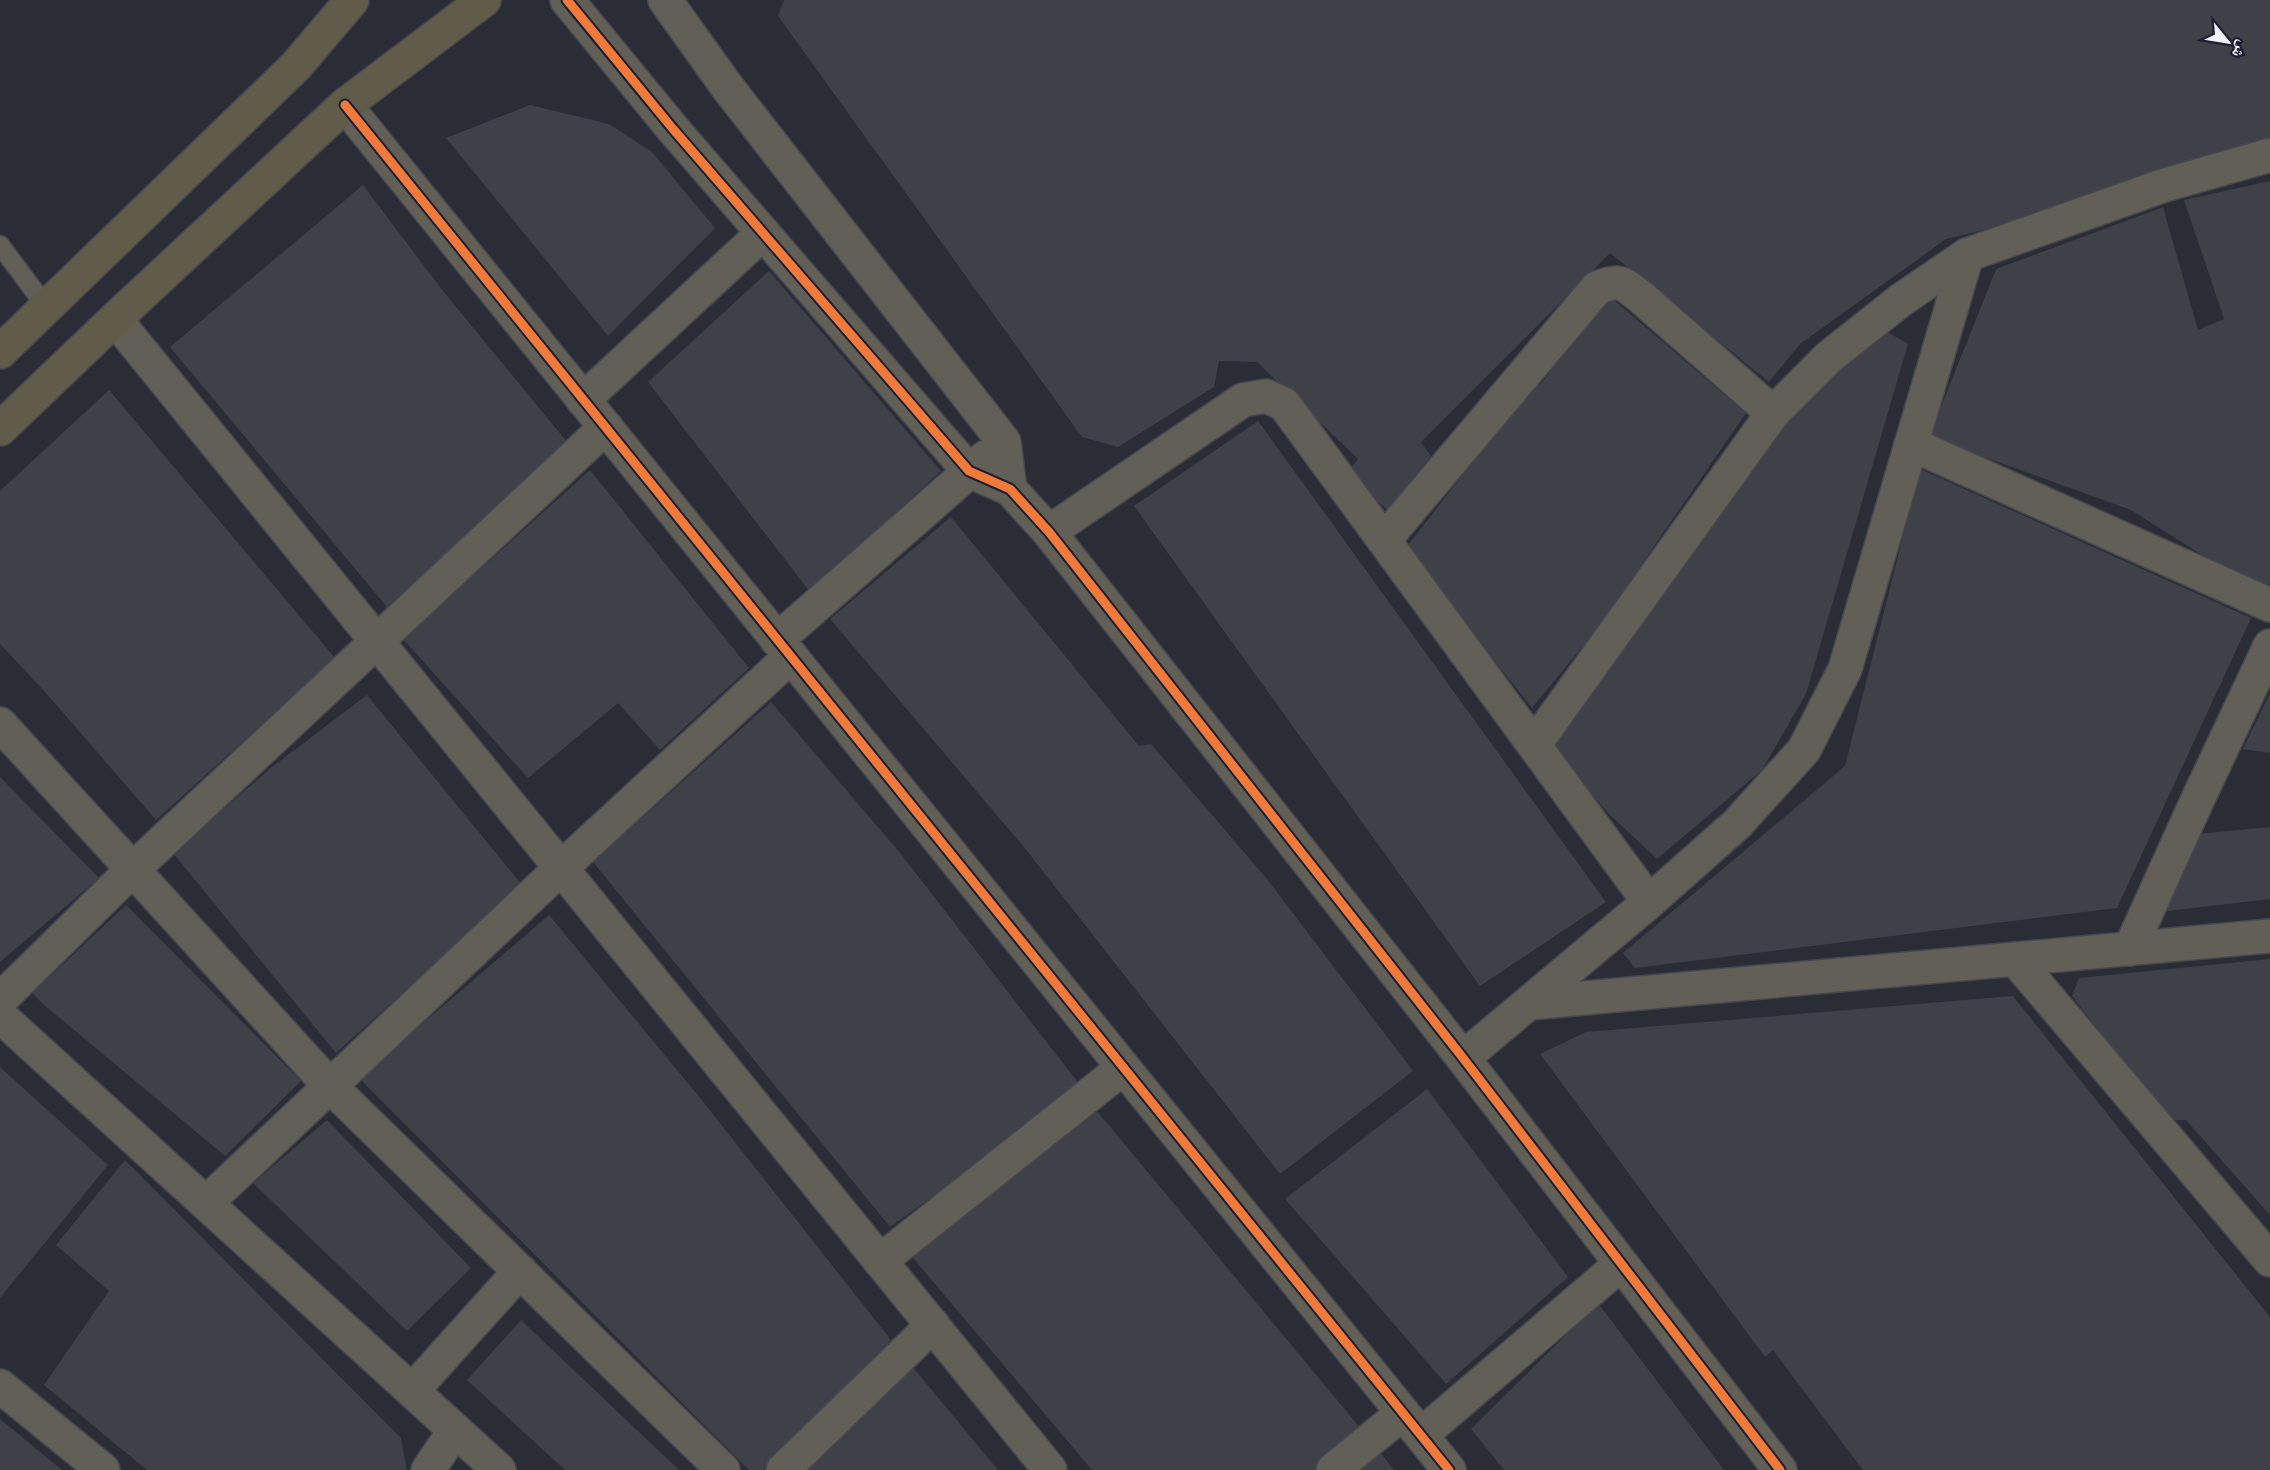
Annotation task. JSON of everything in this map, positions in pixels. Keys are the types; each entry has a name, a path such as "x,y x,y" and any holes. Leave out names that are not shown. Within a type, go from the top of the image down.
{"main road":[{"path":"0,352 296,66 352,0"},
{"path":"0,429 345,105 484,0"}],"street":[{"path":"567,0 764,234 969,471 1010,489 1050,532 1463,1058 1780,1470"},
{"path":"665,0 736,97 1004,442 1010,489"},
{"path":"345,105 1449,1470"},
{"path":"1534,746 1773,413 1838,350 1901,300 1967,255 2165,185 2270,155"},
{"path":"583,400 764,234"},
{"path":"1463,1058 1649,902 1737,824 1804,750 1845,669 1967,255"},
{"path":"1385,539 1597,288 1611,282 1624,284 1642,298 1773,413"},
{"path":"115,319 1050,1470"},
{"path":"1050,532 1243,400 1266,396 1284,404 1649,902"},
{"path":"0,1000 132,870 606,427"},
{"path":"206,1203 561,868 784,648 969,471 1004,442"},
{"path":"1911,444 2270,605"},
{"path":"2130,950 2270,646"},
{"path":"0,724 330,1086 723,1470"},
{"path":"1530,1003 2270,936"},
{"path":"2016,960 2270,1260"},
{"path":"0,1016 499,1470"},
{"path":"880,1261 1123,1068"},
{"path":"1333,1470 1412,1424 1621,1264"},
{"path":"412,1391 520,1271"},
{"path":"783,1470 933,1325"},
{"path":"0,1386 103,1470"},
{"path":"428,1470 455,1430"}],"lane":[{"path":"0,244 46,308"}],"building":[{"path":"784,0 2270,0 2270,139 2055,213 1946,239 1800,344 1769,382 1610,253 1421,442 1431,456 1388,510 1346,475 1358,459 1257,362 1219,361 1214,387 1118,447 1082,437 778,16"},
{"path":"530,105 609,124 652,152 715,228 608,336 446,138"},
{"path":"2270,181 2270,583 2259,591 2131,510 1929,437 1996,269 2163,207 2198,330 2224,319 2184,200"},
{"path":"363,185 443,291 568,443 387,607 170,347"},
{"path":"769,271 941,471 810,592 648,382"},
{"path":"1608,295 1746,413 1597,629 1532,708 1405,549 1536,381 1540,385"},
{"path":"1883,329 1908,344 1806,694 1762,770 1657,859 1608,813 1549,744 1790,414"},
{"path":"109,390 335,658 156,820 46,693 0,644 0,491"},
{"path":"1258,421 1606,902 1480,986 1134,506"},
{"path":"1920,469 2251,618 2117,908 1635,968 1623,953 1845,766"},
{"path":"590,470 749,668 660,750 618,703 528,778 403,639"},
{"path":"951,517 1139,746 1151,744 1267,879 1413,1071 1280,1174 1024,847 830,619"},
{"path":"2270,693 2270,753 2243,749"},
{"path":"367,695 522,885 336,1053 173,853 272,767"},
{"path":"771,702 901,854 1083,1089 890,1227 593,862"},
{"path":"0,777 99,878 0,962"},
{"path":"2270,827 2270,899 2159,912 2187,835"},
{"path":"126,905 301,1081 225,1156 32,993"},
{"path":"549,915 701,1099 891,1340 763,1470 749,1470 359,1078"},
{"path":"2270,959 2270,1215 2186,1120 2169,1120 2072,996 2079,978"},
{"path":"2013,996 2270,1317 2270,1470 1863,1470 1773,1350 1765,1357 1540,1054 1586,1032"},
{"path":"0,1067 108,1165 0,1298"},
{"path":"1427,1089 1568,1277 1446,1384 1285,1199"},
{"path":"1097,1111 1362,1430 1314,1470 1092,1470 908,1252"},
{"path":"327,1120 471,1268 407,1331 253,1183"},
{"path":"125,1160 401,1438 407,1470 147,1470 44,1385 109,1291 56,1245"},
{"path":"1598,1303 1724,1470 1504,1470 1471,1429"},
{"path":"521,1320 679,1470 565,1470 467,1380"},
{"path":"911,1365 998,1470 797,1470"},
{"path":"0,1419 62,1470 0,1470"},
{"path":"1380,1452 1394,1470 1359,1470"}],"cycle path":[{"path":"567,0 673,129 969,471 1010,489 1049,532 1463,1058 1780,1470"},
{"path":"345,105 1449,1470"}]}
